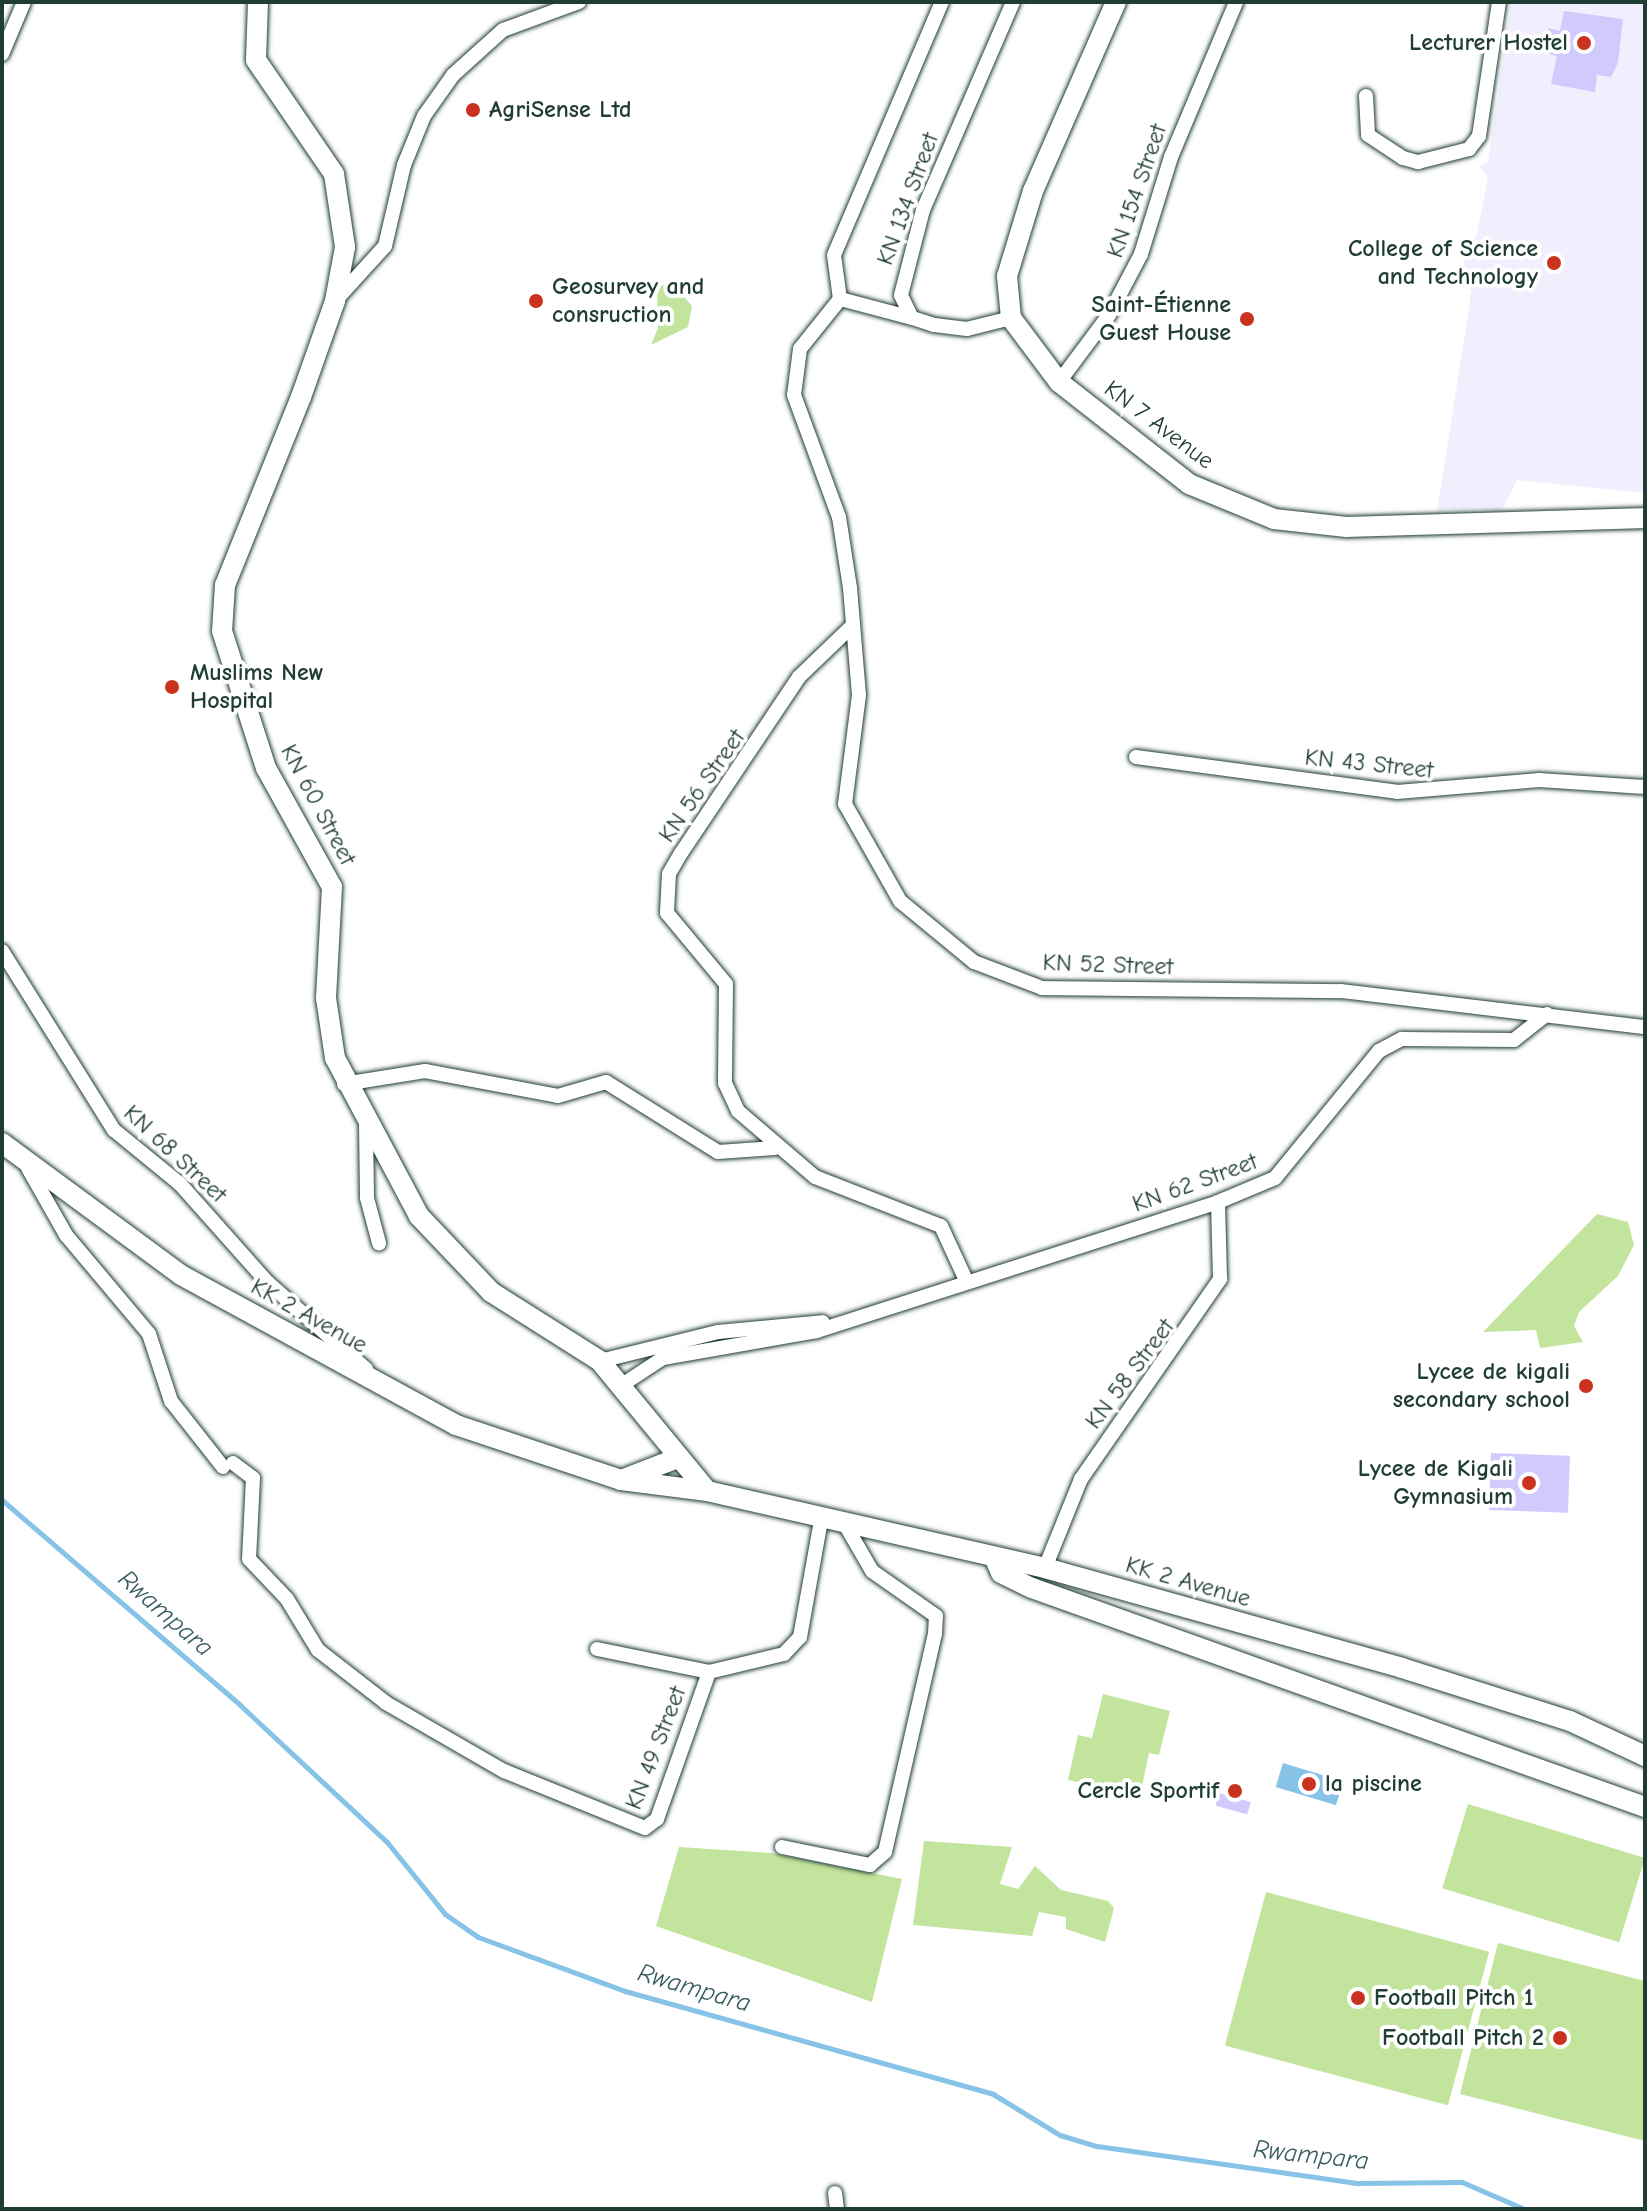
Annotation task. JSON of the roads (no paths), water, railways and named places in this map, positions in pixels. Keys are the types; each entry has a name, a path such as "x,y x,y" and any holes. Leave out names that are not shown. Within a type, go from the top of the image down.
{"main road":[{"name":"KN 60 Street","path":"258,2 256,60 300,124 341,194 345,247 335,301 220,608 251,731 332,887 326,998 344,1084 366,1125 447,1250 491,1292 600,1361 678,1458"},
{"path":"1011,318 1012,251 1116,2"},
{"name":"KN 7 Avenue","path":"1011,318 1059,382 1189,484 1274,519 1347,527 1645,518"},
{"name":"KK 2 Avenue","path":"2,1143 28,1168 181,1275 392,1391 510,1447 621,1480 707,1491 846,1526 1045,1568 1531,1707 1645,1756"},
{"path":"621,1480 678,1458 707,1491"},
{"path":"994,1557 1001,1573 1032,1588 1645,1807"}],"street":[{"path":"2,54 24,2"},
{"path":"335,301 385,246 404,165 424,116 453,75 503,30 579,2"},
{"path":"942,2 834,255 840,299 967,329 1011,318"},
{"name":"KN 134 Street","path":"912,318 901,295 909,248 1013,2"},
{"name":"KN 154 Street","path":"1059,382 1141,254 1187,115 1236,2"},
{"path":"1366,96 1368,135 1418,162 1477,143 1499,2"},
{"name":"KN 52 Street","path":"840,299 800,349 794,395 839,517 852,626 858,729 845,804 900,901 974,962 1042,988 1341,991 1645,1027"},
{"name":"KN 56 Street","path":"852,626 799,677 681,853 666,895 667,913 726,984 725,1083 738,1111 775,1148 815,1177 941,1226 965,1278"},
{"name":"KN 43 Street","path":"1136,757 1397,792 1539,780 1645,787"},
{"name":"KN 68 Street","path":"2,951 114,1130 180,1184 267,1282 392,1391"},
{"name":"KN 62 Street","path":"622,1385 663,1358 848,1322 965,1278 1218,1202 1275,1178 1379,1051 1402,1039 1514,1040 1547,1014"},
{"path":"344,1084 425,1071 558,1096 606,1082 718,1152 775,1148"},
{"path":"366,1125 367,1198 379,1243"},
{"name":"KN 49 Street","path":"28,1168 66,1235 149,1334 171,1401 228,1465 253,1478 249,1559 287,1599 318,1650 386,1703 490,1764 645,1828 657,1819 709,1672 791,1650 807,1607 821,1520"},
{"name":"KN 58 Street","path":"1045,1568 1081,1479 1220,1279 1218,1202"},
{"name":"KN 62 Street","path":"600,1361 718,1332 848,1322"},
{"path":"782,1847 870,1865 885,1852 935,1634 936,1616 872,1571 846,1526"},
{"path":"597,1649 709,1672"},
{"path":"835,2193 837,2209"}],"water":[{"name":"la piscine","path":"1283,1763 1343,1781 1336,1805 1276,1787"}],"waterway":[{"name":"Rwampara","path":"2,1500 240,1705 387,1842 445,1914 478,1937 625,1991 993,2094 1060,2135 1097,2146 1358,2183 1462,2182 1524,2209"}],"place":[{"name":"Lecturer Hostel","path":"1584,43"},
{"name":"AgriSense Ltd","path":"473,110"},
{"name":"College of Science and Technology","path":"1554,263"},
{"name":"Geosurvey and consruction","path":"536,301"},
{"name":"Saint-Étienne Guest House","path":"1247,319"},
{"name":"Muslims New Hospital","path":"172,687"},
{"name":"Lycee de kigali secondary school","path":"1586,1386"},
{"name":"Lycee de Kigali Gymnasium","path":"1529,1483"},
{"name":"la piscine","path":"1309,1784"},
{"name":"Cercle Sportif","path":"1235,1791"},
{"name":"Football Pitch 1","path":"1358,1998"},
{"name":"Football Pitch 2","path":"1560,2038"}]}
